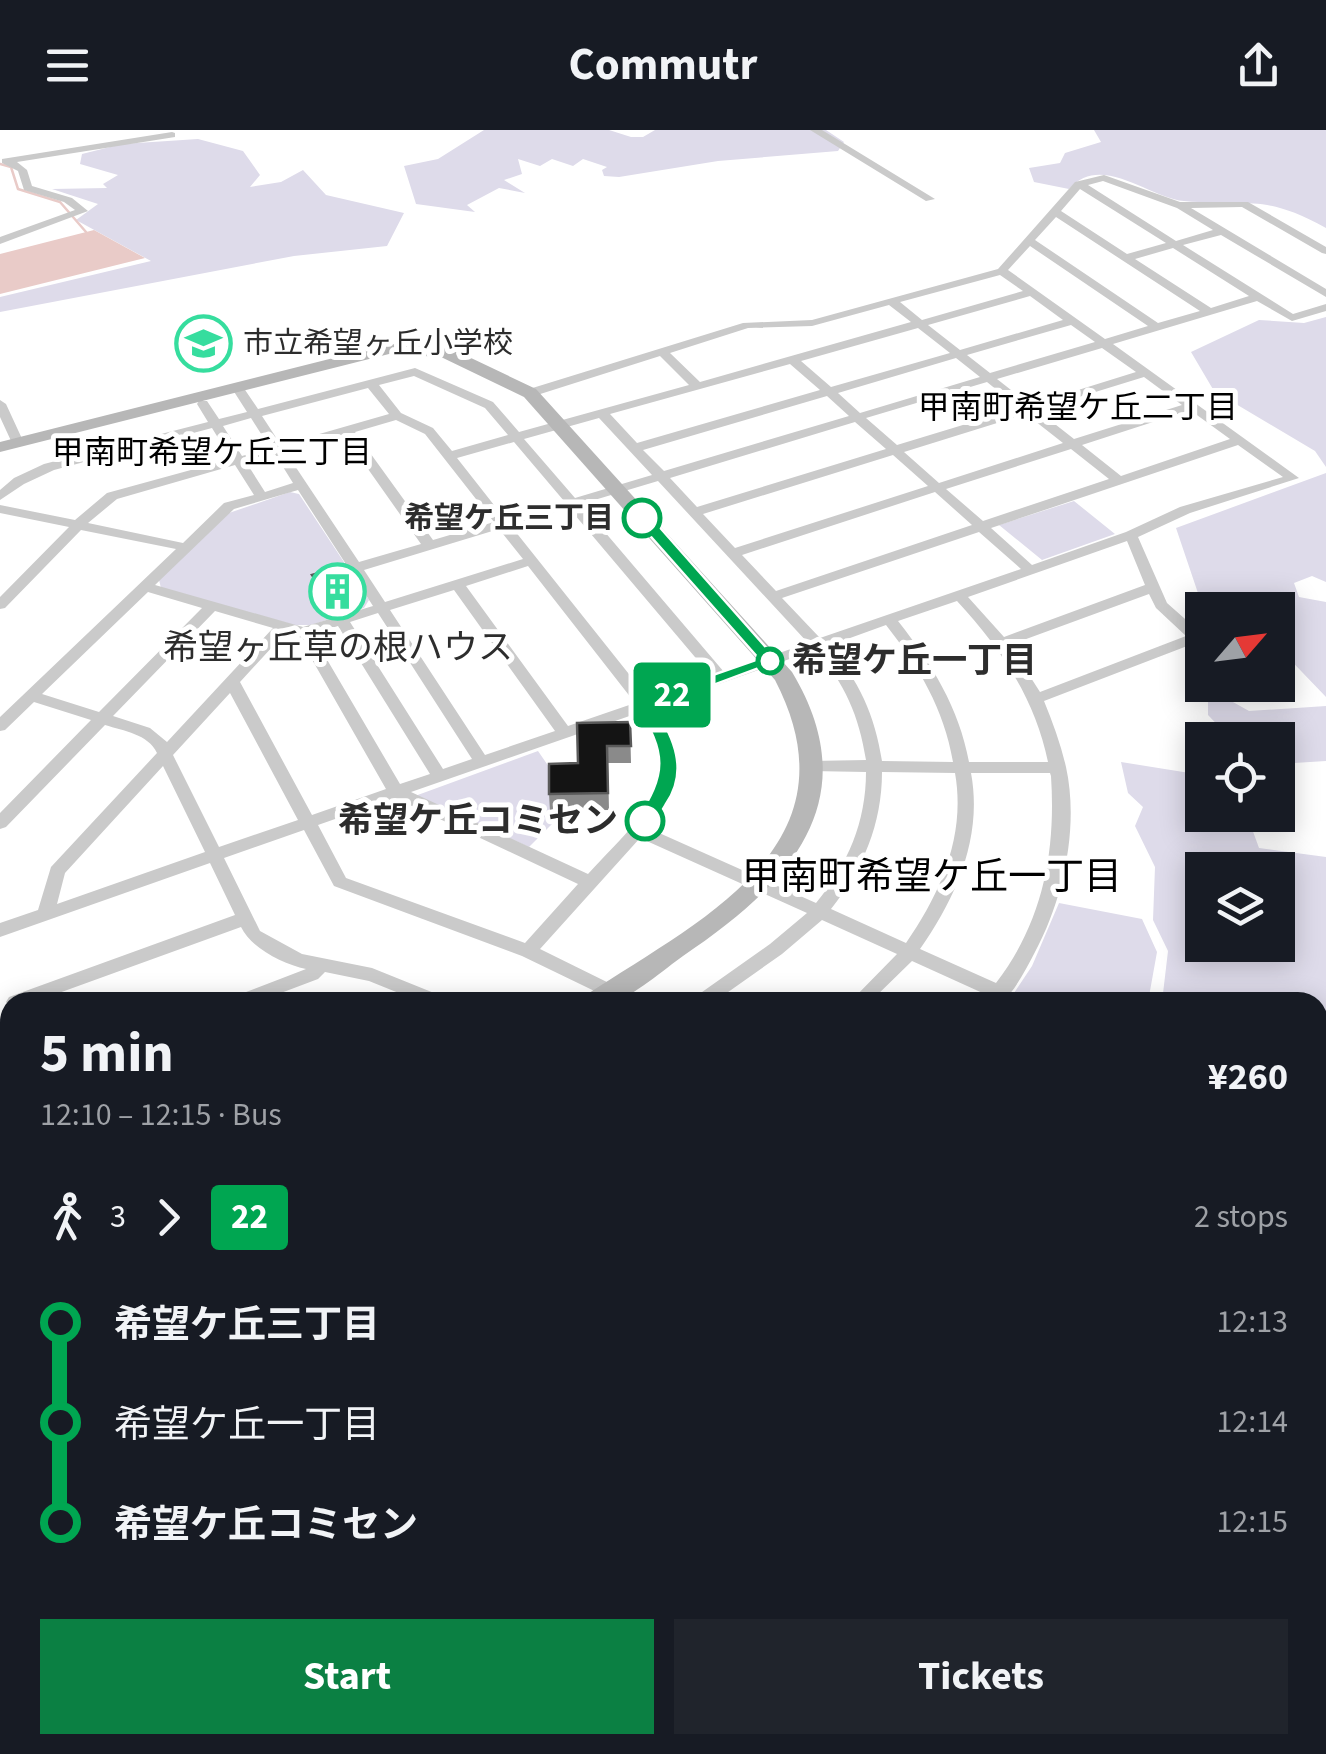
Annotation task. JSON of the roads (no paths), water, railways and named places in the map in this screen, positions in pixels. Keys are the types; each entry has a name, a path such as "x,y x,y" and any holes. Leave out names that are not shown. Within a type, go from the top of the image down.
{"street":[{"path":"815,130 930,199"},
{"path":"5,161 172,135"},
{"path":"0,240 83,208 28,188 22,170 5,161"},
{"path":"530,393 748,325 821,321 1002,271 1079,184 1104,178 1180,206 1326,294"},
{"path":"1079,184 1292,318 1326,307"},
{"path":"1180,206 1244,204 1326,251"},
{"path":"1055,212 1208,312"},
{"path":"1125,258 1222,231"},
{"path":"1029,241 1156,327"},
{"path":"0,930 1132,535 1185,510 1293,478 1002,271"},
{"path":"449,456 1032,292"},
{"path":"356,568 1258,297"},
{"path":"891,301 1118,480"},
{"path":"635,448 1072,320"},
{"path":"821,321 848,343"},
{"path":"0,404 9,445 378,351 420,348 456,358 530,393 770,661 794,693 806,725 812,766 811,786 795,832 760,886 610,992"},
{"path":"662,352 697,386"},
{"path":"792,360 1029,570"},
{"path":"0,496 19,481 49,467 415,372 488,405 720,678"},
{"path":"695,512 1145,372"},
{"path":"371,383 396,416 429,430 644,704 665,737 670,776 659,802 528,952"},
{"path":"237,387 482,762"},
{"path":"203,404 260,496"},
{"path":"734,553 1192,406"},
{"path":"602,413 818,644 858,700 869,727 876,766 874,804 860,851 819,912 713,992"},
{"path":"0,605 102,502 123,491 396,416"},
{"path":"347,430 430,545"},
{"path":"774,596 1240,440"},
{"path":"0,726 229,506 302,485"},
{"path":"0,509 185,548"},
{"path":"1132,535 1151,588 1168,614 1185,628"},
{"path":"145,587 303,632 531,562"},
{"path":"457,584 564,732"},
{"path":"1003,643 1151,588"},
{"path":"959,594 1003,643 1036,699 1059,768 1062,829 1056,876 1037,932 1000,992"},
{"path":"0,823 212,606"},
{"path":"868,992 909,952 954,869 966,796 954,720 937,682 889,619"},
{"path":"342,620 439,776"},
{"path":"45,915 57,871 282,627"},
{"path":"303,632 396,792 590,882"},
{"path":"1036,699 1185,645"},
{"path":"232,682 340,882 528,952 595,992"},
{"path":"32,696 152,736 166,753 244,920 268,947 298,960 372,976 413,992"},
{"path":"812,766 1059,768"},
{"path":"638,830 909,952 985,992"},
{"path":"43,992 244,920"},
{"path":"266,992 312,974 322,964"}],"waterway":[{"path":"0,164 11,167 18,189 60,202 86,232"}],"place":[{"name":"市立希望ヶ丘小学校","path":"204,343"},
{"name":"希望ケ丘三丁目","path":"642,518"},
{"name":"希望ヶ丘草の根ハウス","path":"338,592"},
{"name":"希望ケ丘一丁目","path":"770,661"},
{"name":"希望ケ丘コミセン","path":"645,821"}],"district":[{"name":"甲南町希望ケ丘二丁目","path":"1078,408"},
{"name":"甲南町希望ケ丘三丁目","path":"212,453"},
{"name":"甲南町希望ケ丘一丁目","path":"932,877"}]}
